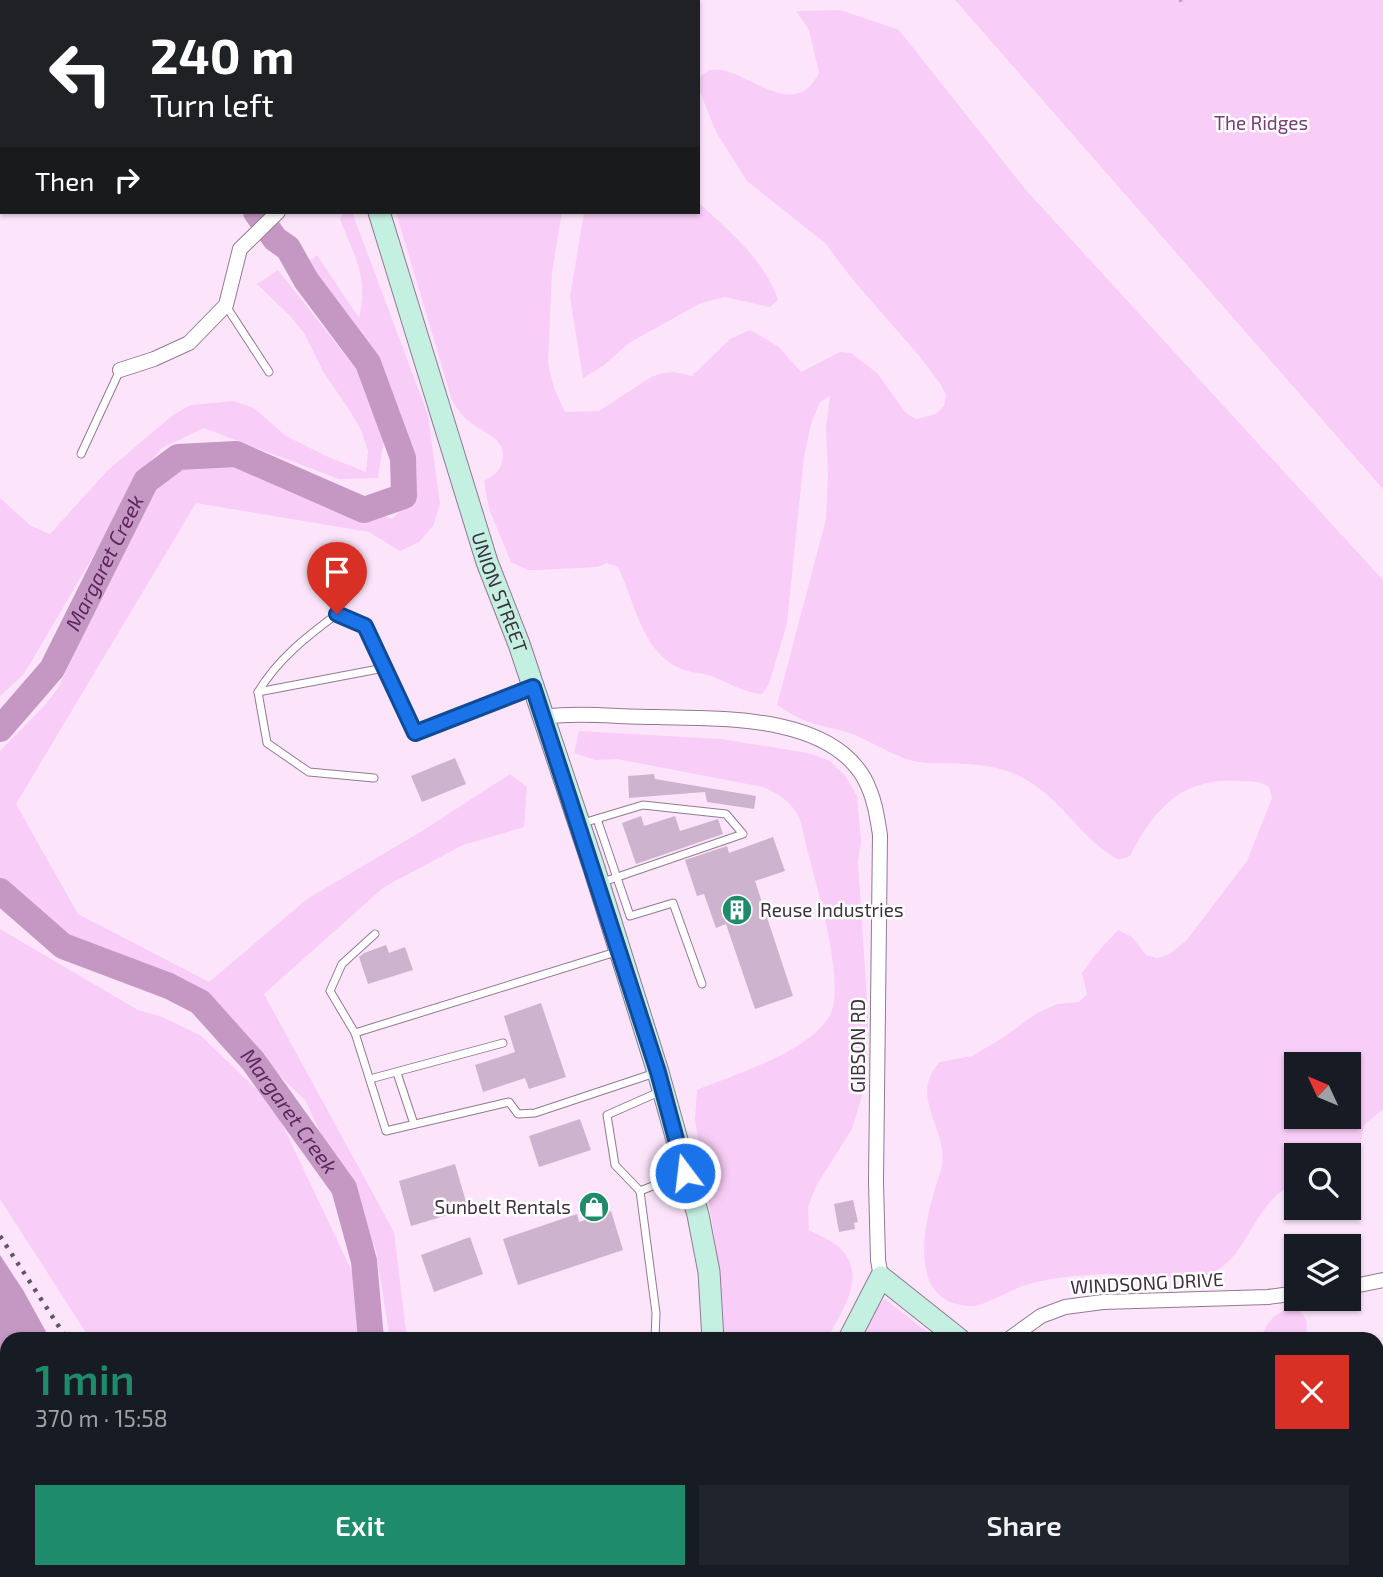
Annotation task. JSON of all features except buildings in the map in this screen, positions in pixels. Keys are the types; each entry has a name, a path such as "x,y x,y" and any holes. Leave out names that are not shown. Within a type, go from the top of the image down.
{"main road":[{"name":"UNION STREET","path":"380,214 487,562 518,640 543,717 588,822 620,919 620,950 698,1214 709,1272 713,1332"},
{"path":"853,1332 881,1277 950,1332"}],"street":[{"path":"120,370 151,365 189,343 226,305 240,249 276,214"},
{"name":"GIBSON RD","path":"543,717 569,714 770,723 798,730 838,750 865,779 877,815 880,835 876,1211 881,1277"},
{"path":"1361,1284 1383,1280"},
{"name":"WINDSONG DRIVE","path":"1019,1332 1041,1316 1065,1307 1103,1302 1284,1295"}],"lane":[{"path":"226,305 269,372"},
{"path":"82,454 120,370"},
{"path":"374,778 309,772 267,743 258,692 270,672 303,639 337,614 365,626 415,733 533,687"},
{"path":"258,692 384,668"},
{"path":"588,822 643,805 726,814 743,834 608,881"},
{"path":"620,919 673,903 702,984"},
{"path":"375,934 342,964 330,991 355,1033 386,1131 509,1102 518,1114 535,1113 660,1081"},
{"path":"355,1033 620,950"},
{"path":"370,1079 503,1043"},
{"path":"397,1073 414,1124"},
{"path":"655,1332 656,1313 640,1191 615,1165 607,1115 660,1081"},
{"path":"640,1191 685,1173"}],"green space":[{"name":"The Ridges","path":"955,0 1383,0 1383,489"},
{"path":"840,10 899,30 1026,190 1383,580 1383,1109 1364,1125 1361,1143 1284,1143 1284,1190 1263,1211 1226,1264 1212,1273 1194,1278 1114,1274 1073,1276 1029,1284 974,1306 948,1301 935,1291 928,1277 925,1260 927,1222 943,1158 927,1089 931,1075 940,1062 972,1056 1037,1013 1057,1004 1079,1002 1087,994 1082,973 1118,930 1132,937 1146,955 1157,958 1168,955 1186,941 1247,861 1272,798 1269,787 1254,782 1218,781 1185,791 1160,811 1149,824 1130,856 1119,860 1092,841 1046,794 1017,775 984,766 917,762 852,734 801,719 777,705 826,519 826,428 830,396 820,402 811,424 804,457 787,623 769,684 762,694 717,678 683,670 666,660 647,637 618,567 607,563 597,567 528,570 511,562 489,509 484,481 500,468 502,447 465,417 452,400 397,214 562,214 552,272 548,363 554,388 565,412 599,411 651,377 663,373 674,372 692,376 730,339 750,330 779,347 801,372 840,352 851,353 877,373 906,413 916,419 936,414 944,406 946,395 941,385 825,243 747,181 716,132 700,92 701,76 710,70 723,70 767,89 795,94 808,88 819,73 809,30 796,11"},
{"path":"700,204 755,259 772,285 778,300 770,307 725,297 701,303 629,343 603,366 583,378 570,297 584,214 700,214"},
{"path":"343,214 353,214 428,415 440,504 433,526 419,542 400,551 369,532 196,503 16,804 78,914 209,982 307,899 422,831 510,774 527,787 524,827 463,845 384,887 264,994 394,1232 406,1332 389,1332 376,1250 305,1100 199,998 83,952 0,883 0,751 58,688 153,487 171,474 204,463 226,465 282,481 392,519 408,502 416,480 397,405 307,263 317,255 359,318 362,303 361,278 340,219"},
{"path":"278,270 361,375 372,395 384,438 378,478 339,479 204,428 162,448 145,468 24,674 0,696 0,498 31,526 50,534 108,470 173,415 191,405 234,401 254,408 286,436 366,472 368,451 361,430 350,411 324,373 304,333 257,284"},
{"path":"579,731 721,739 808,753 830,761 846,777 857,796 861,841 858,862 868,1017 865,1086 852,1129 816,1186 808,1207 809,1230 839,1247 851,1265 848,1298 831,1332 722,1332 716,1246 695,1120 697,1090 789,1051 820,1028 830,1015 835,981 832,959 823,911 798,816 785,800 763,787 617,759 595,760 574,753"},
{"path":"0,929 138,1010 160,1016 200,1035 273,1105 359,1286 363,1332 86,1332 0,1199"},
{"path":"885,1299 927,1332 865,1332 870,1316"},
{"path":"1284,1311 1299,1311 1306,1321 1307,1332 1264,1332 1273,1318"}],"shaded area":[{"path":"0,1255 46,1332 0,1332"}],"waterway":[{"name":"Margaret Creek","path":"0,729 52,669 146,481 178,457 236,454 364,510 404,496 403,458 368,363 306,280 288,248 275,239 257,214"},
{"name":"Margaret Creek","path":"0,891 63,946 169,986 200,1002 253,1061 344,1188 364,1261 370,1332"}],"railway":[{"path":"0,1236 62,1332"}],"place":[{"name":"Reuse Industries","path":"737,910"},
{"name":"Sunbelt Rentals","path":"594,1207"}],"route":[{"path":"337,614 365,626 415,733 533,687 658,1072 685,1173"}]}
